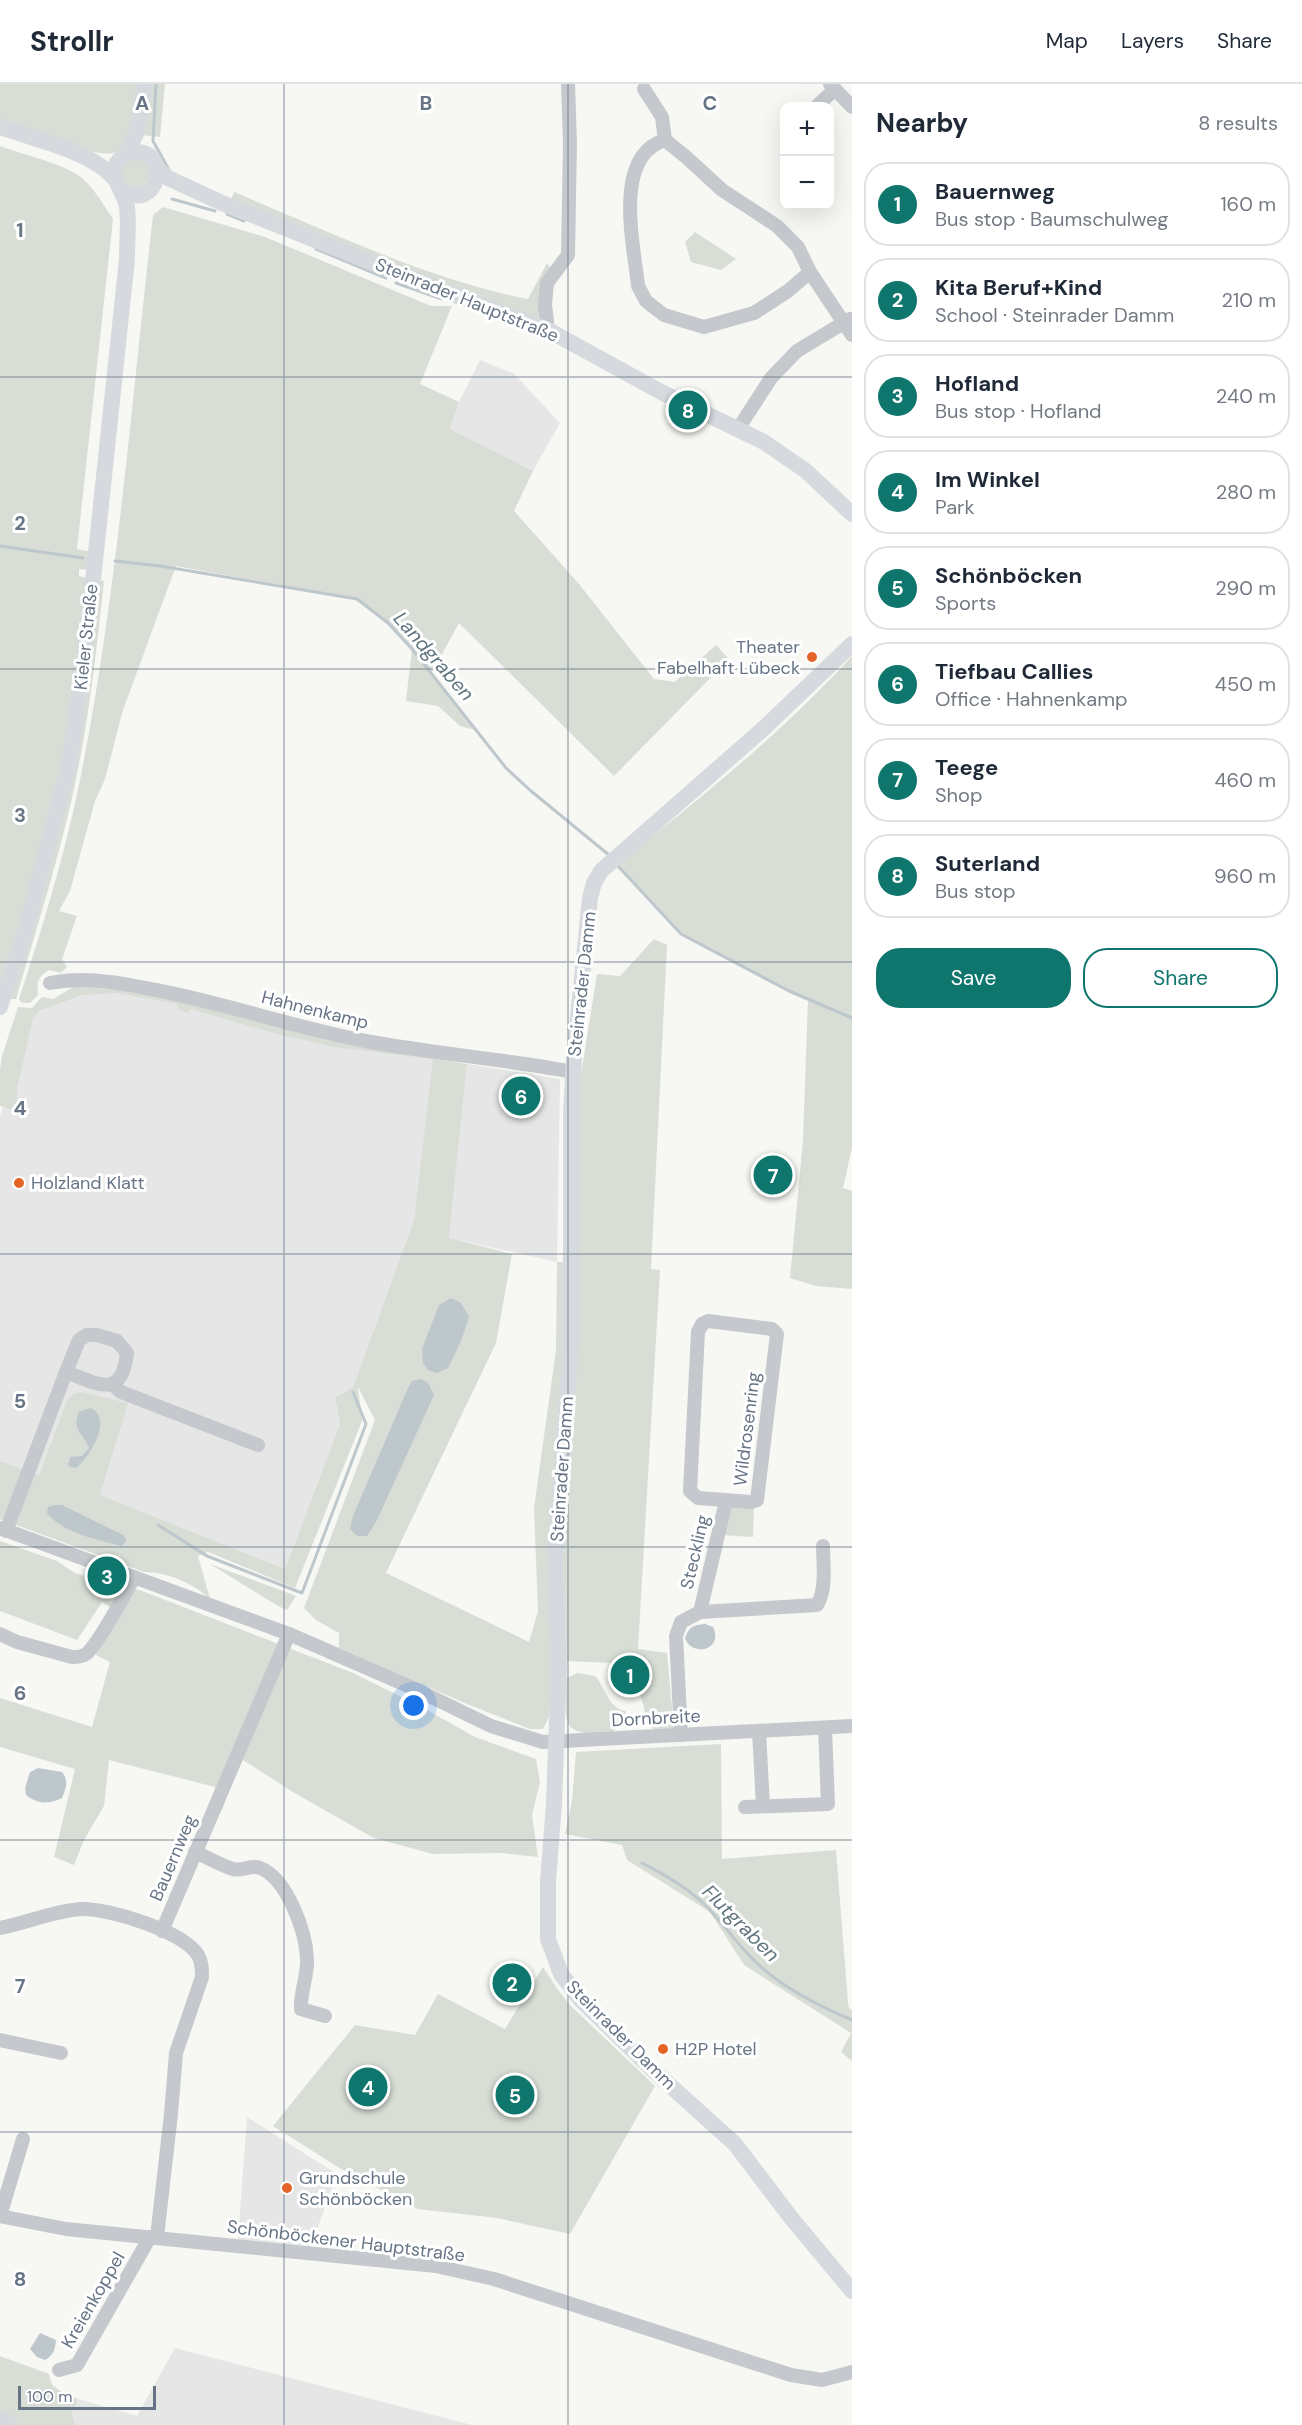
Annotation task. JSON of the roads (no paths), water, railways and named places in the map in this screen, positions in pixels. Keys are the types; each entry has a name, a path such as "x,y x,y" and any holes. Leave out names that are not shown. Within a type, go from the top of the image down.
{"highway":[{"path":"0,2420 7,2425"}],"main road":[{"path":"118,184 114,168 134,140 144,89"},
{"path":"0,127 72,152 101,166 132,195 149,191 157,179 145,140 144,89"},
{"path":"72,152 105,158 139,152 153,162"},
{"name":"Steinrader Hauptstraße","path":"153,162 168,178 222,203 548,330 661,392 764,442 806,471 852,513"},
{"name":"Kieler Straße","path":"118,184 127,208 127,259"},
{"name":"Steinrader Hauptstraße","path":"149,191 164,188 222,203"},
{"name":"Kieler Straße","path":"0,1007 23,939 69,765 86,646 127,259 138,207 149,191"},
{"name":"Steinrader Damm","path":"852,644 763,729 601,871 594,882 590,898 573,1072 572,1341 555,1562 559,1664 547,1930 550,1950 561,1974 597,2016 735,2144 792,2219 852,2291"}],"street":[{"path":"548,330 545,305 547,283 568,255 570,143 568,84"},
{"path":"820,102 832,87 852,107"},
{"path":"644,89 662,117 664,140 722,190 777,226 798,247 810,272 848,320 852,335"},
{"path":"664,140 655,143 645,151 634,167 630,185 638,286 646,301 664,315 704,327 754,313 788,291 810,272"},
{"path":"738,429 771,378 797,351 848,320"},
{"name":"Hahnenkamp","path":"50,982 82,979 129,985 222,1005 314,1030 367,1041 573,1072"},
{"name":"Wildrosenring","path":"708,1320 772,1329 777,1334 757,1500 751,1502 726,1501 698,1498 690,1491 698,1332 702,1324 708,1320"},
{"path":"3,1530 66,1372 79,1340 87,1335 97,1335 117,1341 127,1353 126,1364 120,1378 113,1385 104,1386 66,1372"},
{"path":"113,1385 122,1392 258,1446"},
{"name":"Steckling","path":"700,1612 726,1501"},
{"name":"Dornbreite","path":"3,1530 289,1634 413,1688 491,1726 543,1742 852,1726"},
{"path":"681,1735 676,1636 681,1622 700,1612 818,1605 821,1599 823,1577 823,1546"},
{"path":"0,1634 17,1642 72,1657 87,1654 134,1577"},
{"name":"Bauernweg","path":"162,1931 289,1634"},
{"path":"745,1807 828,1804 825,1728"},
{"path":"759,1731 763,1806"},
{"path":"195,1852 234,1869 242,1870 251,1866 261,1868 276,1882 290,1900 301,1924 307,1960 304,1989 300,1998 301,2009 325,2016"},
{"path":"0,1928 58,1912 98,1909 123,1915 162,1931 190,1946 198,1956 202,1966 199,1988 176,2053 170,2124 153,2237"},
{"path":"0,2040 61,2052"},
{"path":"0,2216 22,2139"},
{"name":"Schönböckener Hauptstraße","path":"0,2216 66,2229 436,2266 494,2279 791,2375 822,2380 852,2372"},
{"name":"Kreienkoppel","path":"59,2370 77,2365 153,2237"}],"waterway":[{"path":"156,84 153,141 168,168"},
{"path":"172,199 215,211"},
{"path":"227,214 244,221"},
{"path":"316,249 386,278"},
{"path":"396,283 442,299"},
{"name":"Landgraben","path":"0,546 83,558"},
{"name":"Landgraben","path":"115,561 160,566 357,599 388,623 412,649 506,768 609,855"},
{"name":"Landgraben","path":"617,865 681,934 789,991 852,1018"},
{"path":"158,1525 207,1556 302,1593 366,1424 353,1392"},
{"name":"Flutgraben","path":"642,1863 674,1881 697,1898 752,1959 770,1974 804,1997 852,2020"}],"place":[{"name":"Suterland","path":"688,410"},
{"name":"Theater Fabelhaft Lübeck","path":"812,657"},
{"name":"Tiefbau Callies","path":"521,1096"},
{"name":"Teege","path":"773,1175"},
{"name":"Holzland Klatt","path":"19,1183"},
{"name":"Hofland","path":"107,1576"},
{"name":"Bauernweg","path":"630,1675"},
{"name":"Kita Beruf+Kind","path":"512,1983"},
{"name":"H2P Hotel","path":"663,2049"},
{"name":"Im Winkel","path":"368,2087"},
{"name":"Schönböcken","path":"515,2095"},
{"name":"Grundschule Schönböcken","path":"287,2188"}]}
